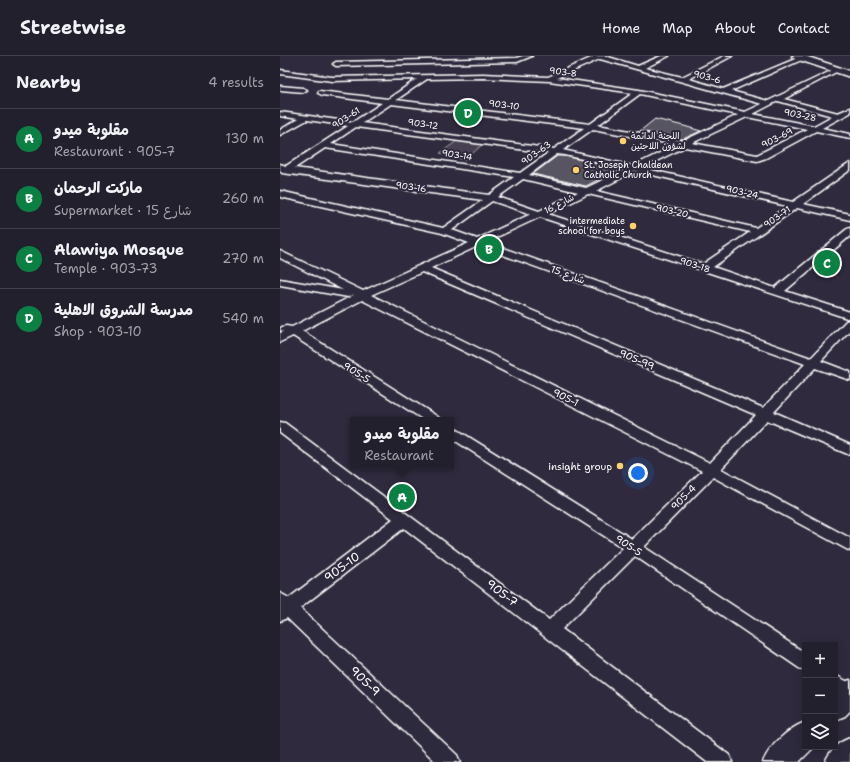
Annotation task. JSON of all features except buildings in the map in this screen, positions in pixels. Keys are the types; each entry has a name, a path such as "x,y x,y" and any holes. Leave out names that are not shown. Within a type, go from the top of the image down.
{"main road":[{"path":"838,704 850,693"},
{"path":"778,762 802,739"},
{"path":"840,762 850,752"}],"street":[{"path":"332,79 338,56"},
{"path":"422,62 444,56"},
{"path":"336,64 517,60 529,56"},
{"path":"549,79 598,56"},
{"name":"903-6","path":"598,56 724,91 839,116"},
{"path":"639,68 666,56"},
{"path":"682,80 729,56"},
{"path":"802,57 850,74"},
{"path":"724,91 802,57 850,70"},
{"name":"شارع 16","path":"280,338 361,296 424,269 540,214 586,190 837,70"},
{"name":"903-8","path":"280,72 332,79 483,76 549,79 639,92 745,114"},
{"path":"280,80 290,74"},
{"name":"903-61","path":"282,170 324,145 424,78"},
{"path":"280,88 303,90"},
{"name":"903-63","path":"445,232 639,92"},
{"name":"903-10","path":"322,93 590,126 682,145"},
{"name":"903-69","path":"682,145 757,158 817,129 850,110"},
{"name":"903-12","path":"280,114 556,152 633,168"},
{"name":"903-28","path":"745,114 850,136"},
{"path":"280,133 305,118"},
{"name":"903-14","path":"324,145 522,176 586,190"},
{"name":"903-71","path":"705,268 850,166"},
{"name":"903-24","path":"633,168 850,217"},
{"name":"903-16","path":"282,170 491,198 540,214"},
{"name":"903-20","path":"586,190 757,231"},
{"name":"شارع 15","path":"280,194 445,232 479,242 850,376"},
{"name":"903-18","path":"540,214 850,316"},
{"path":"777,292 850,231"},
{"name":"905-1","path":"280,254 361,296 712,470 850,545"},
{"name":"905-99","path":"424,269 850,450"},
{"path":"280,282 361,296"},
{"name":"905-4","path":"550,630 712,470 850,322"},
{"name":"905-5","path":"280,328 293,331 428,417"},
{"name":"905-7","path":"280,426 722,762"},
{"name":"905-5","path":"454,434 633,547 802,661"},
{"name":"905-10","path":"283,607 403,520"},
{"name":"905-9","path":"283,607 450,762"},
{"path":"838,685 850,693"}],"shaded area":[{"path":"457,141 482,145 465,160 440,153"}],"place":[{"name":"مدرسة الشروق الاهلية","path":"468,113"},
{"name":"اللجنة الدائمة لشؤون اللاجئين","path":"623,141"},
{"name":"St. Joseph Chaldean Catholic Church","path":"576,170"},
{"name":"intermediate school for boys","path":"633,226"},
{"name":"ماركت الرحمان","path":"489,249"},
{"name":"Alawiya Mosque","path":"827,263"},
{"name":"insight group","path":"620,466"},
{"name":"مقلوبة ميدو","path":"402,497"}]}
